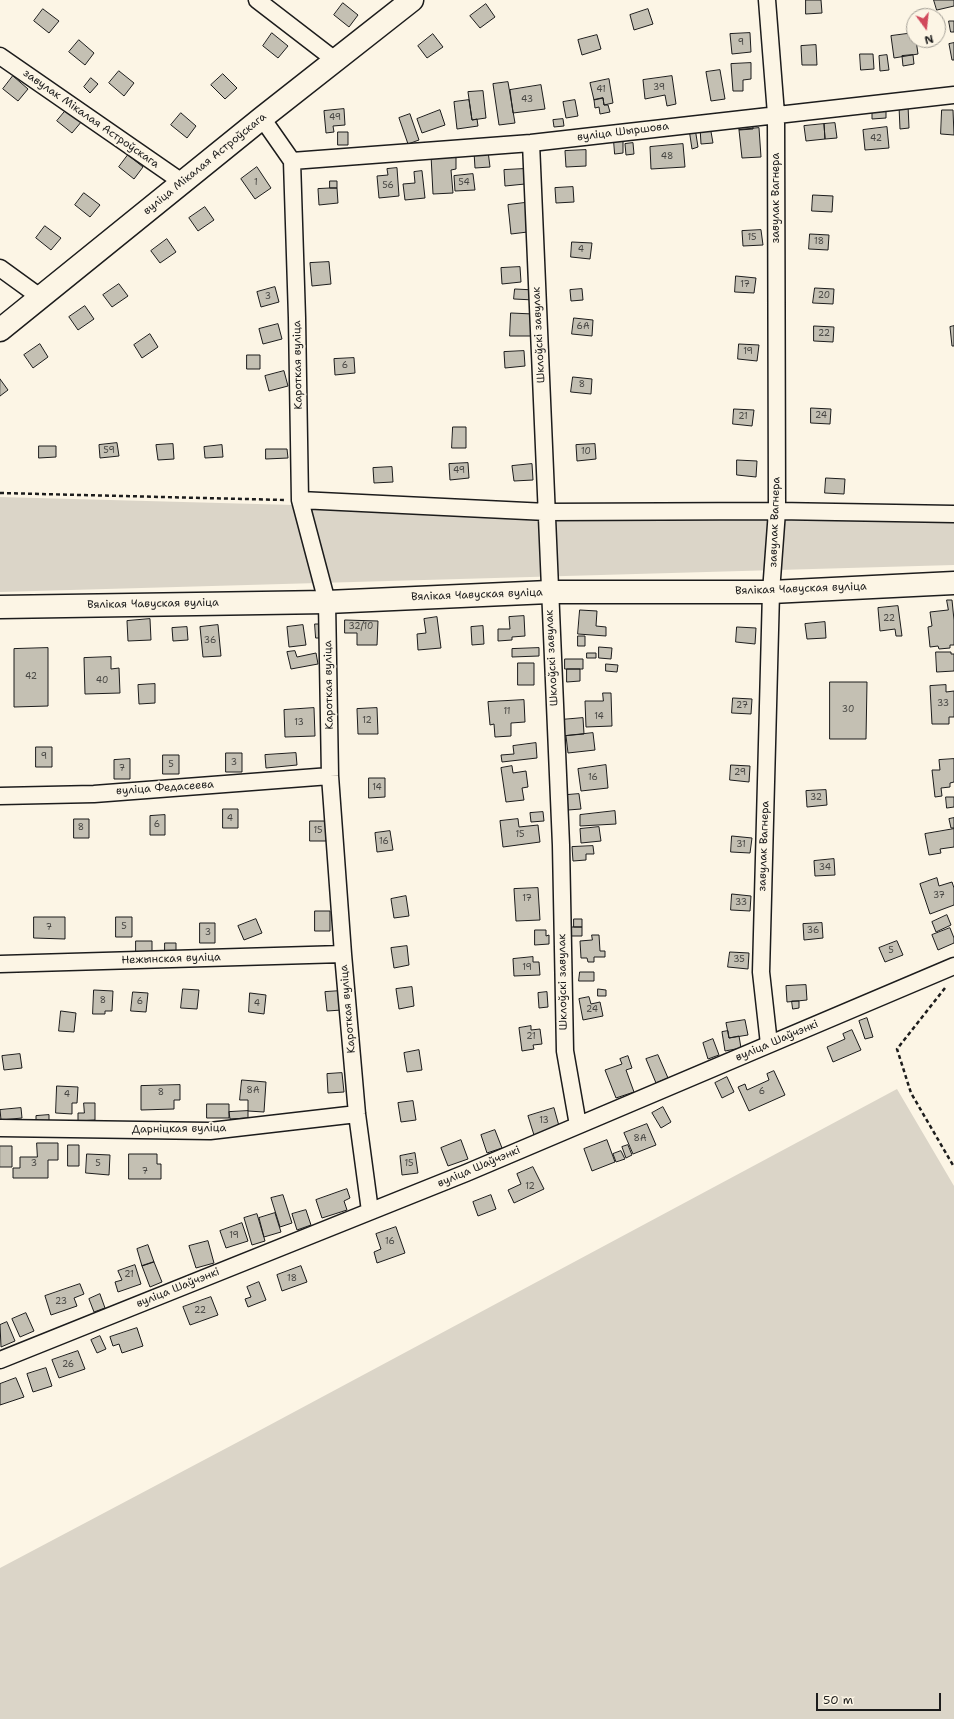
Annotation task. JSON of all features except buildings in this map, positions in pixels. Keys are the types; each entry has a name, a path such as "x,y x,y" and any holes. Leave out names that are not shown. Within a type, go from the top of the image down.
{"main road":[{"name":"вуліца Мікалая Астроўскага","path":"0,330 182,182 412,0"},
{"name":"Вялікая Чавуская вуліца","path":"0,607 327,602 549,592 771,592 954,583"}],"street":[{"path":"257,0 335,60"},
{"name":"завулак Вагнера","path":"767,0 776,114 777,511 771,592 761,972 769,1044"},
{"name":"завулак Мікалая Астроўскага","path":"0,56 182,182"},
{"name":"вуліца Шыршова","path":"292,161 531,142 954,95"},
{"path":"262,118 292,161"},
{"name":"Шклоўскі завулак","path":"531,142 560,845 565,1051 578,1125"},
{"name":"Кароткая вуліца","path":"292,161 300,500 327,602 330,776 343,954 358,1114 370,1211"},
{"path":"0,268 40,297"},
{"path":"300,500 547,512 777,511 954,514"},
{"name":"вуліца Федасеева","path":"0,796 94,794 330,776"},
{"name":"Нежынская вуліца","path":"0,964 343,954"},
{"name":"вуліца Шаўчэнкі","path":"0,1360 466,1173 954,966"},
{"name":"Дарніцкая вуліца","path":"0,1128 210,1131 358,1114"}],"path":[{"path":"0,493 300,500"},
{"path":"949,983 897,1049 912,1093 954,1167"}],"shaded area":[{"path":"0,497 954,523 954,565 0,592"},
{"path":"897,1089 954,1186 954,1719 0,1719 0,1568"}]}
